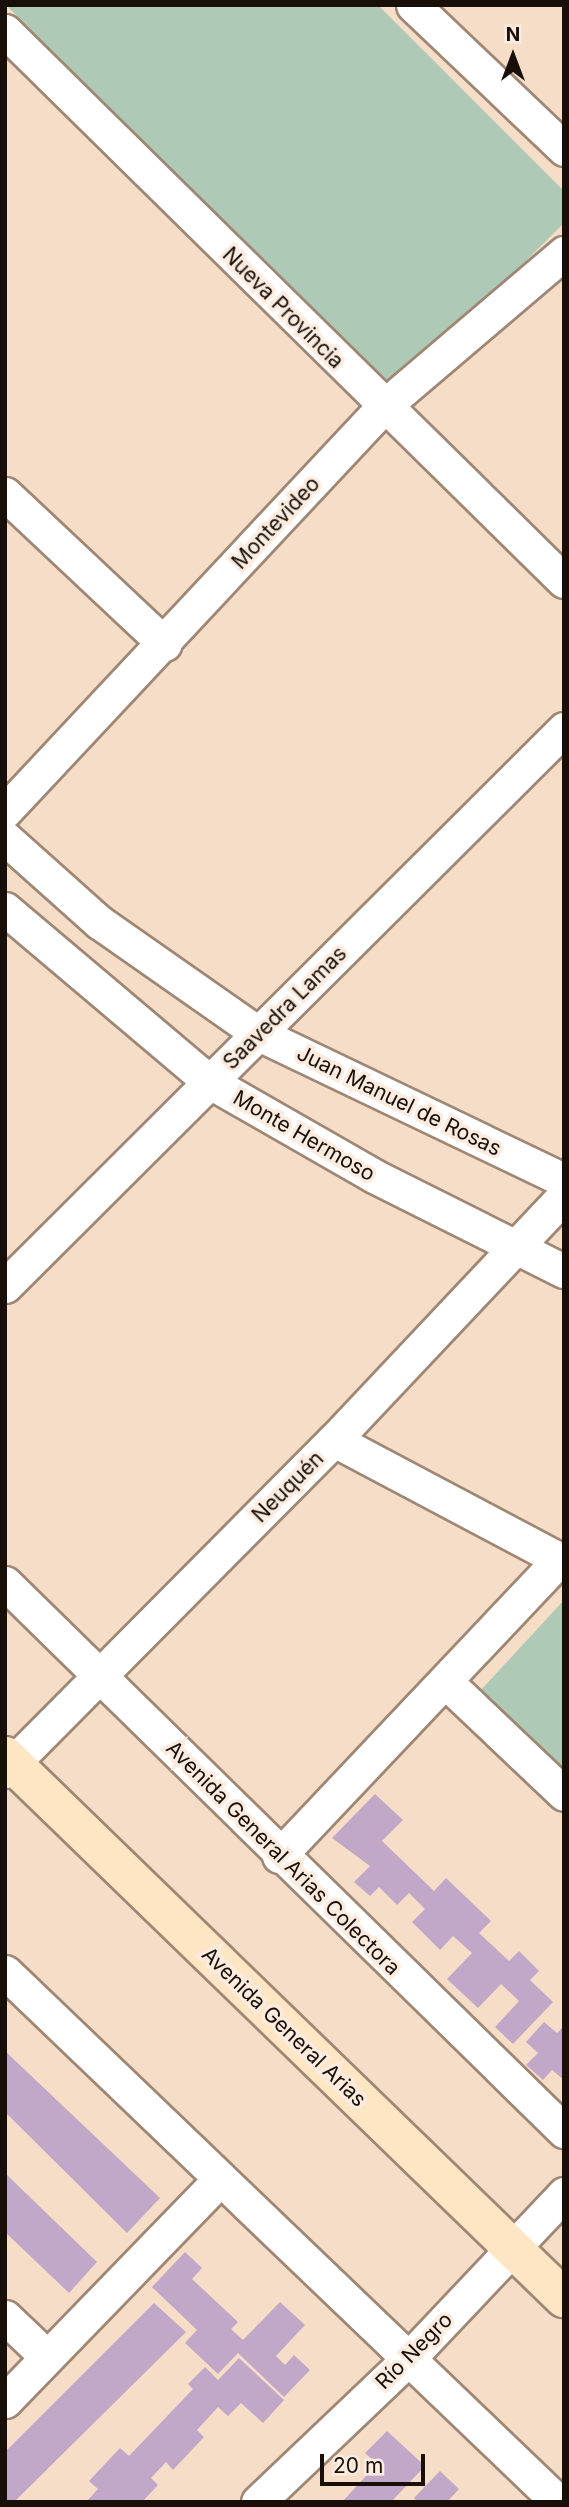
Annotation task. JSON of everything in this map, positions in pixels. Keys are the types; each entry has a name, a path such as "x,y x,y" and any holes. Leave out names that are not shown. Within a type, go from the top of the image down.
{"main road":[{"name":"Avenida General Arias","path":"8,1763 564,2298"}],"street":[{"path":"414,5 564,149"},
{"name":"Nueva Provincia","path":"5,31 383,407 564,581"},
{"name":"Montevideo","path":"5,811 165,645 383,407 564,253"},
{"path":"5,494 165,645"},
{"name":"Saavedra Lamas","path":"5,1286 564,729"},
{"name":"Juan Manuel de Rosas","path":"5,838 99,922 259,1034 564,1180"},
{"name":"Monte Hermoso","path":"5,909 210,1082 374,1176 564,1271"},
{"name":"Neuquén","path":"8,1763 101,1677 334,1440 564,1196"},
{"path":"279,1856 561,1561 334,1440"},
{"name":"Avenida General Arias Colectora","path":"5,1583 279,1856 564,2131"},
{"path":"445,1681 564,1794"},
{"path":"5,1972 218,2181 409,2358 558,2502"},
{"path":"5,2401 218,2181"},
{"name":"Río Negro","path":"258,2502 409,2358 514,2250 564,2194"},
{"path":"5,2317 47,2357"}],"green space":[{"path":"6,5 378,5 564,191 564,223 393,393"},
{"path":"564,1600 564,1773 480,1691"}],"building":[{"path":"375,1794 403,1820 382,1841 434,1891 446,1878 491,1921 479,1933 509,1961 519,1951 539,1971 530,1980 553,2002 513,2044 495,2027 519,2001 501,1984 478,2008 447,1979 472,1953 453,1936 440,1950 412,1922 425,1909 409,1893 397,1905 379,1887 370,1896 354,1882 370,1866 332,1838"},
{"path":"544,2022 557,2033 564,2026 564,2080 552,2070 543,2080 526,2065 538,2053 526,2042"},
{"path":"5,2051 160,2198 127,2233 5,2112"},
{"path":"5,2173 97,2262 69,2293 5,2232"},
{"path":"185,2252 202,2268 192,2279 238,2322 231,2329 243,2340 280,2302 305,2325 276,2356 285,2365 294,2355 310,2370 284,2397 238,2353 218,2374 185,2343 197,2330 152,2287"},
{"path":"154,2303 186,2332 14,2502 5,2502 5,2452"},
{"path":"239,2358 284,2400 263,2423 241,2403 228,2416 218,2407 197,2430 204,2437 173,2470 166,2462 151,2478 158,2485 142,2502 86,2502 98,2489 89,2481 120,2448 129,2456 193,2389 188,2384 205,2367 218,2380"},
{"path":"387,2431 425,2466 391,2502 342,2502 377,2464 365,2453"},
{"path":"440,2471 459,2489 447,2502 418,2502 414,2498"}]}
